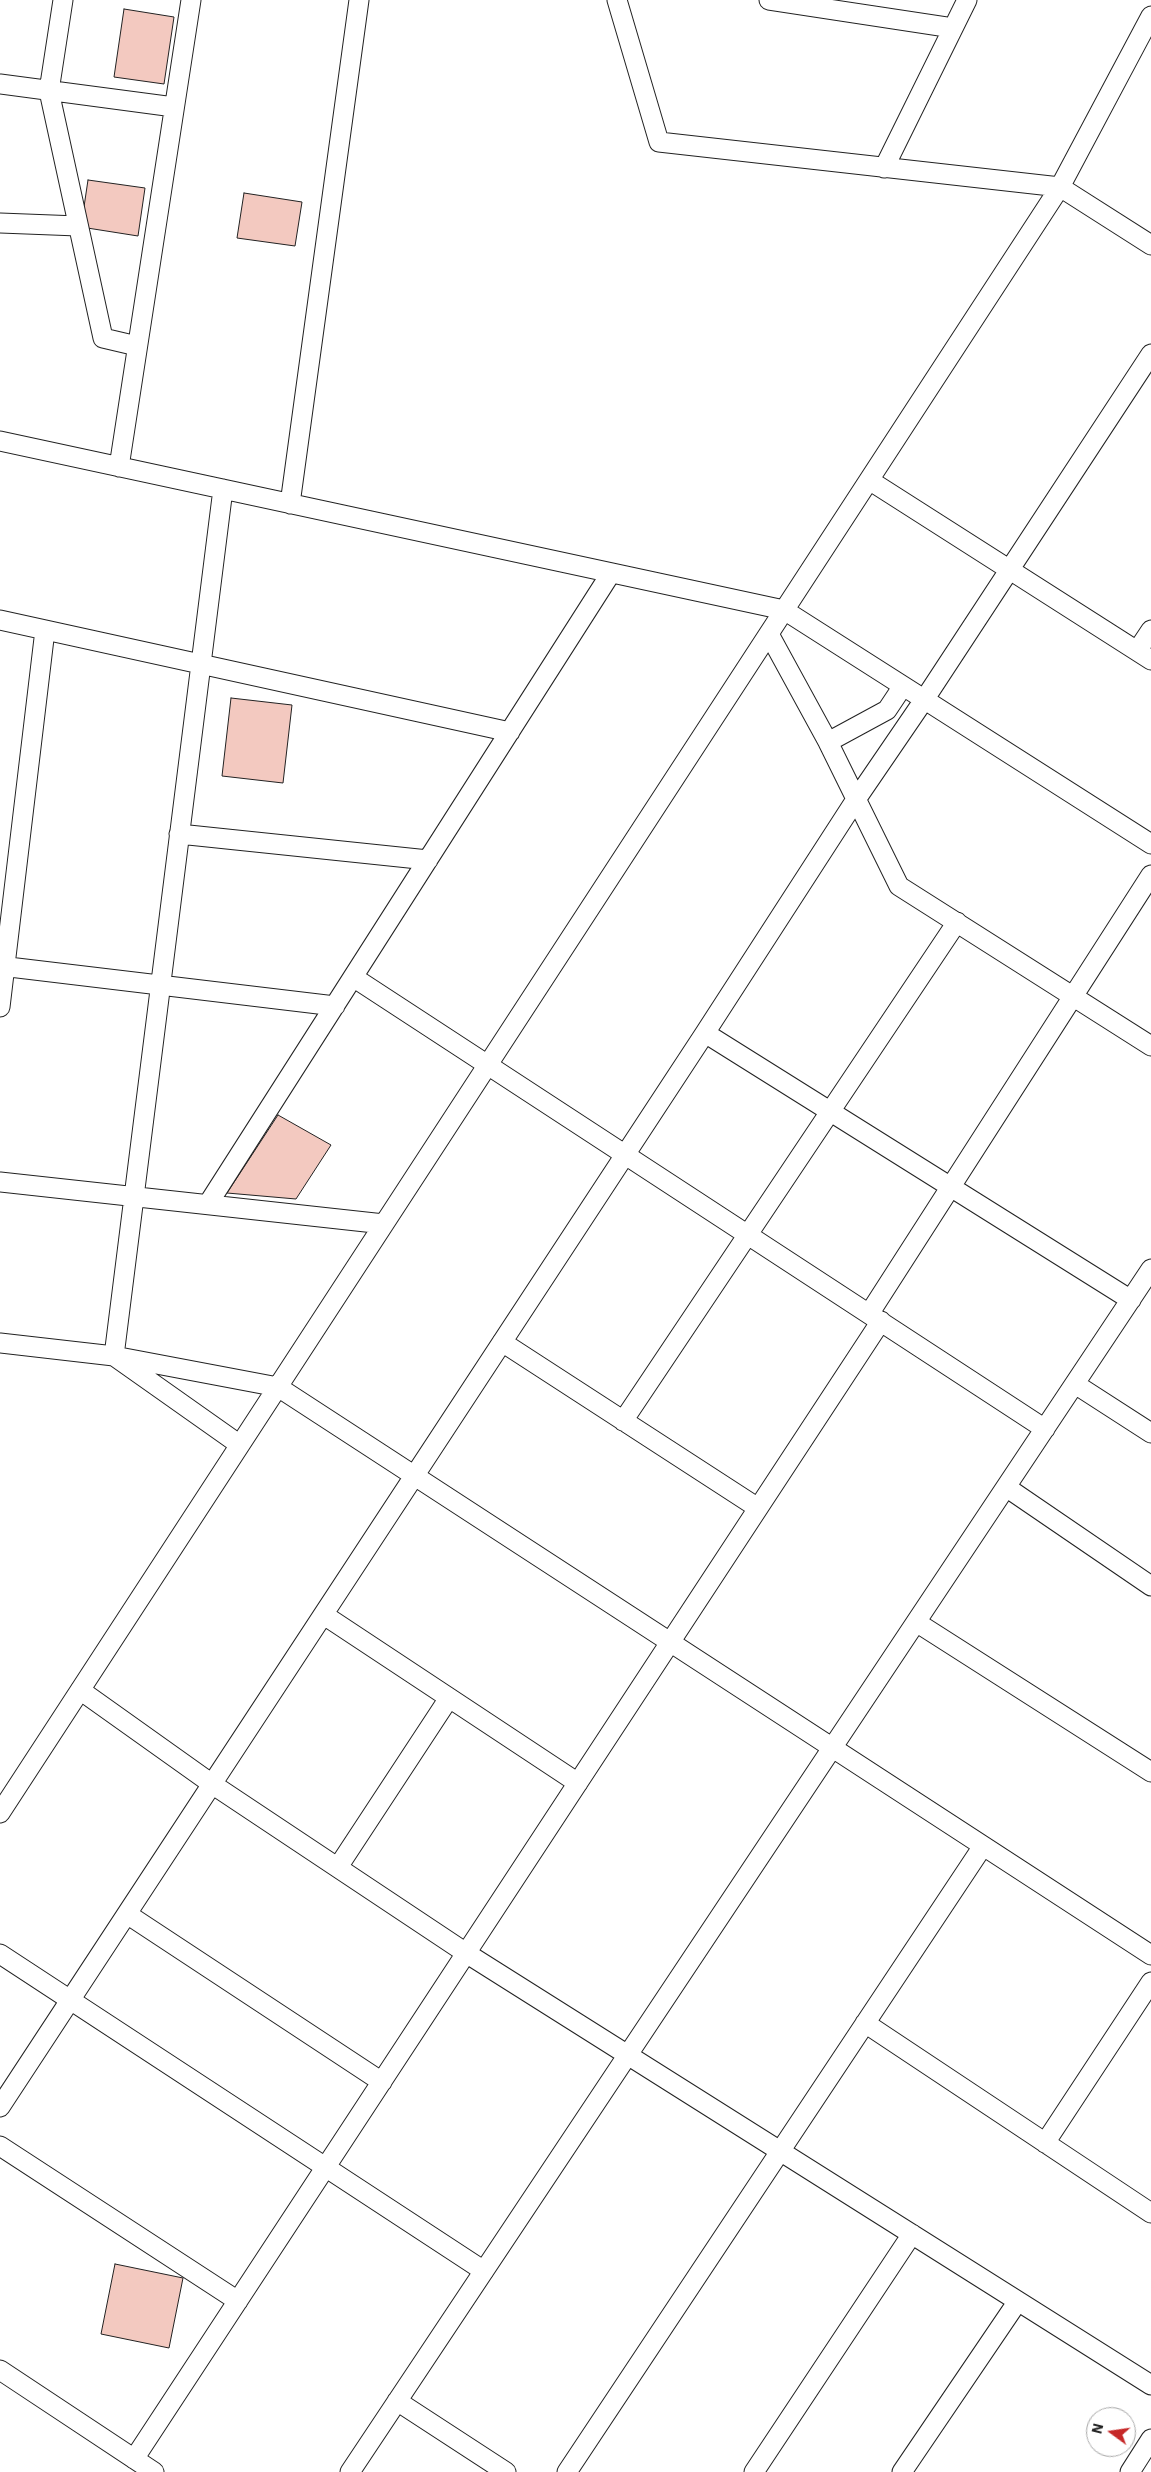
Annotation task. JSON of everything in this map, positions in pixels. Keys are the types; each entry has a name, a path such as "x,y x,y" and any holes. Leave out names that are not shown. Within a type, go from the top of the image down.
{"street":[{"path":"63,0 49,91 103,338 137,346"},
{"path":"119,467 191,0"},
{"path":"290,504 358,0"},
{"path":"617,0 659,142 1060,187 1151,245"},
{"path":"769,0 953,28"},
{"path":"884,168 967,0"},
{"path":"0,1813 1060,187 1151,16"},
{"path":"0,84 174,107"},
{"path":"0,223 78,226"},
{"path":"0,2108 626,1154 855,800 924,700 1151,354"},
{"path":"0,441 784,610 1151,844"},
{"path":"869,480 1144,656 1151,630"},
{"path":"114,1356 223,489"},
{"path":"208,1204 611,573"},
{"path":"0,620 510,732"},
{"path":"0,1007 2,966 46,630"},
{"path":"769,634 828,742 899,886 1151,1046"},
{"path":"828,742 887,710 903,686"},
{"path":"179,834 428,860"},
{"path":"3,2378 146,2468 238,2302 758,1508 875,1318 950,1187 1151,875"},
{"path":"623,1421 957,922"},
{"path":"2,966 335,1006"},
{"path":"354,977 1045,1429"},
{"path":"705,1033 1130,1300"},
{"path":"0,1182 384,1224"},
{"path":"350,2472 1151,1270"},
{"path":"502,1342 758,1508"},
{"path":"0,1343 114,1356 278,1387 1151,1955"},
{"path":"114,1356 240,1445"},
{"path":"1075,1384 1151,1433"},
{"path":"1006,1487 1151,1586"},
{"path":"324,1615 578,1783"},
{"path":"916,1622 1151,1772"},
{"path":"80,1690 212,1784 466,1953 1151,2385"},
{"path":"338,1867 449,1698"},
{"path":"567,2472 983,1846"},
{"path":"127,1914 382,2082"},
{"path":"0,1954 484,2271"},
{"path":"1045,2143 1151,1982"},
{"path":"865,2023 1151,2213"},
{"path":"0,2146 238,2302"},
{"path":"763,2469 912,2234"},
{"path":"902,2472 1018,2301"},
{"path":"397,2401 506,2472"},
{"path":"1130,2472 1151,2439"}],"building":[{"path":"124,9 174,17 164,84 114,77"},
{"path":"88,180 145,188 138,236 81,227"},
{"path":"244,193 302,202 295,246 237,238"},
{"path":"231,698 292,705 283,783 222,776"},
{"path":"278,1115 331,1145 296,1199 227,1193"},
{"path":"115,2264 183,2278 169,2348 101,2334"}]}
